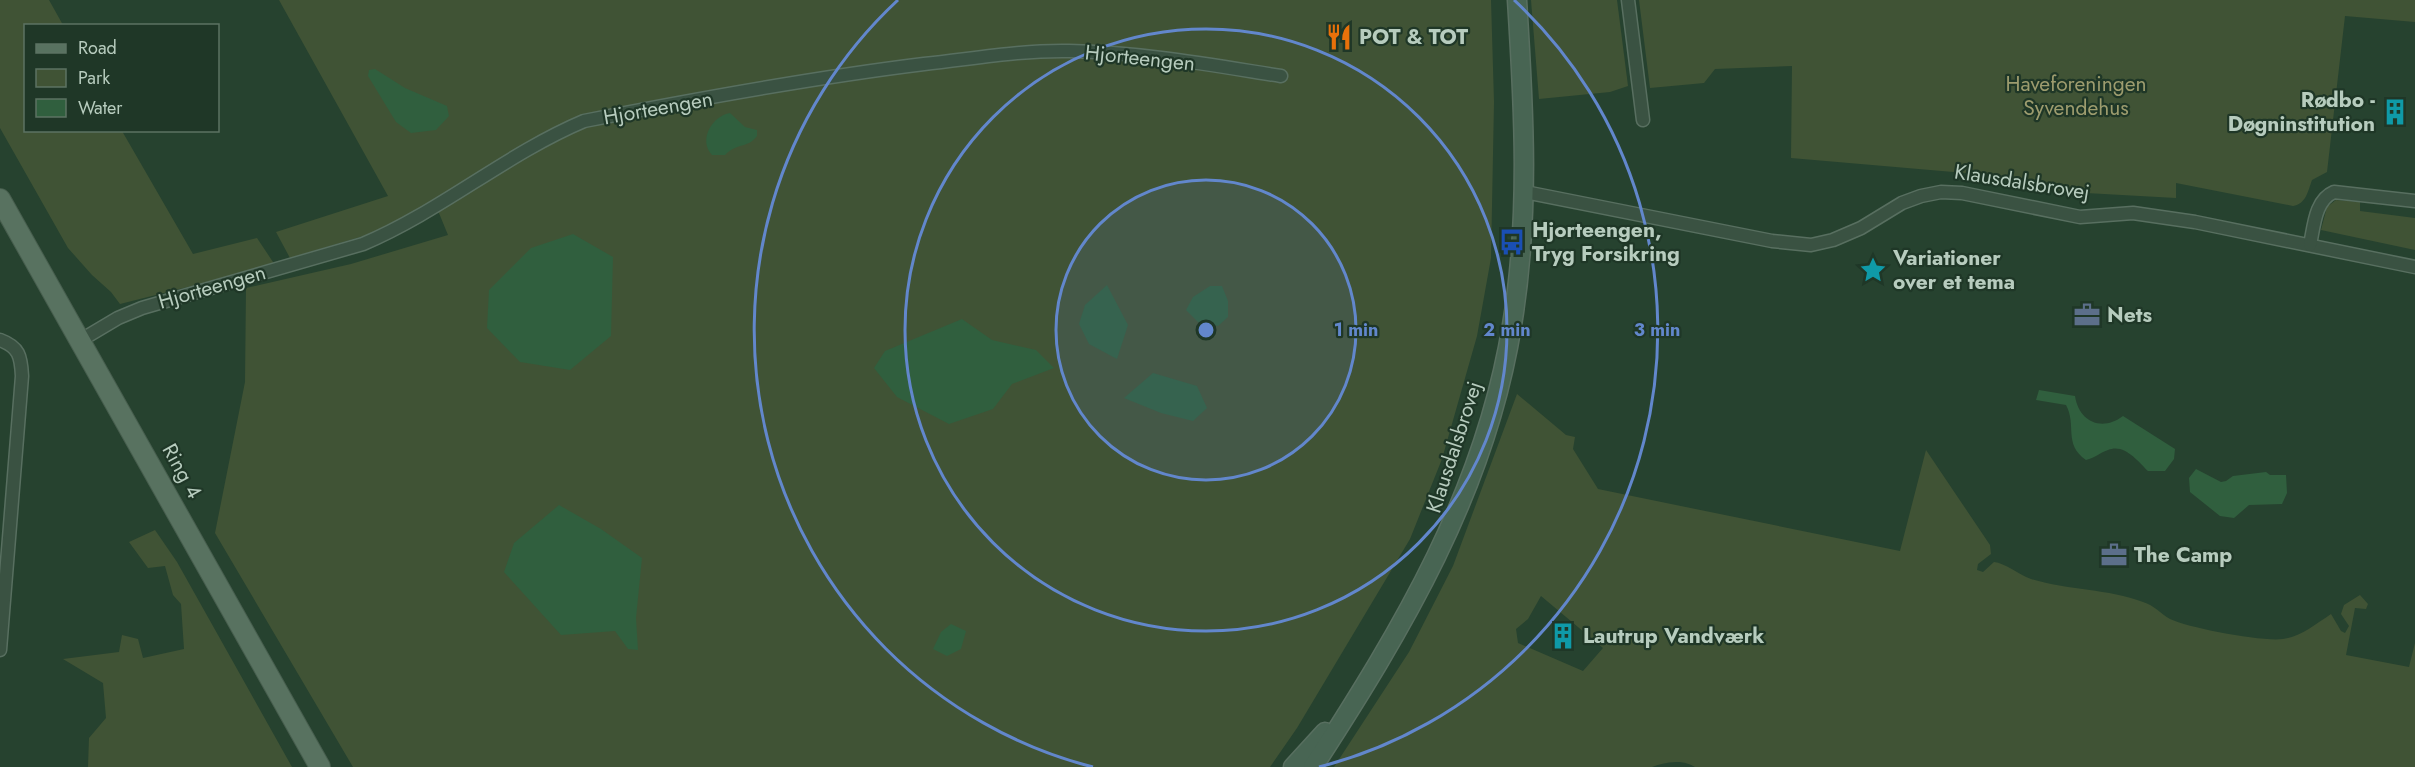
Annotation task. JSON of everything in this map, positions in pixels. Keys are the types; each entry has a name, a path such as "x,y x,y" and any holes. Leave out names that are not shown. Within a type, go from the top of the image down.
{"main road":[{"name":"Ring 4","path":"0,199 320,767"}],"street":[{"name":"Klausdalsbrovej","path":"1312,767 1359,696 1419,594 1446,541 1478,458 1492,411 1512,326 1519,276 1525,192 1517,0"},
{"path":"1628,0 1643,120"},
{"name":"Hjorteengen","path":"81,340 118,318 142,308 363,244 398,229 550,136 584,122 825,76 1008,54 1068,51 1120,55 1211,65 1281,76"},
{"name":"Klausdalsbrovej","path":"1525,192 1772,241 1811,245 1833,240 1861,228 1902,203 1921,196 1941,192 1962,193 2080,217 2133,213 2195,222 2415,267"},
{"path":"2310,245 2320,202 2325,195 2334,192 2415,201"},
{"path":"0,340 16,348 21,356 22,376 0,650"},
{"name":"Klausdalsbrovej","path":"1293,767 1359,696"}],"green space":[{"path":"0,0 49,0 62,24 24,24 24,132 123,132 193,254 257,238 275,265 120,304 68,248 0,128"},
{"path":"279,0 1491,0 1494,102 1491,258 1477,336 1442,459 1410,539 1297,728 1270,767 353,767 215,533 245,382 246,288 351,264 448,235 434,201 370,234 290,258 276,232 388,196"},
{"path":"1531,0 1617,0 1628,86 1610,92 1539,99"},
{"name":"Haveforeningen Syvendehus","path":"1639,0 2415,0 2415,22 2345,16 2327,172 2312,180 2304,200 2293,206 2176,183 2176,198 2068,192 1965,173 1791,158 1792,66 1715,69 1704,83 1650,88"},
{"path":"2336,200 2360,202 2360,211 2415,218 2415,250 2321,230 2327,207"},
{"path":"1517,394 1566,435 1575,437 1573,449 1598,489 1900,551 1926,450 1990,545 1991,554 1978,564 1977,570 1983,572 1994,562 2044,583 2116,594 2143,602 2179,623 2226,634 2273,639 2296,636 2331,614 2341,631 2345,633 2349,626 2341,614 2344,605 2360,595 2368,604 2366,609 2355,608 2346,655 2409,667 2415,643 2415,767 1695,767 1674,762 1652,767 1334,767 1409,652 1453,566","holes":["1541,596 1603,648 1583,671 1518,643 1516,629 1528,619"]},
{"path":"155,530 177,562 292,767 88,767 89,738 106,718 103,683 63,659 119,652 122,635 138,639 143,658 184,649 181,604 173,595 165,566 148,568 129,542"}],"water":[{"path":"375,69 405,88 447,106 449,116 436,130 411,133 396,122 368,76 369,70"},
{"path":"730,113 745,127 757,130 757,136 750,143 734,148 725,155 712,155 706,143 709,130 718,119"},
{"path":"573,234 613,257 611,336 570,370 520,362 487,328 489,290 531,248"},
{"path":"1107,285 1128,325 1117,359 1089,344 1079,324 1085,305"},
{"path":"1210,286 1222,286 1228,301 1228,317 1218,326 1199,323 1186,310 1193,297"},
{"path":"962,319 992,340 1036,350 1054,368 1012,384 993,409 949,424 897,397 874,368 885,351"},
{"path":"1153,373 1197,386 1207,408 1193,421 1161,413 1124,398"},
{"path":"2039,390 2075,396 2081,412 2093,422 2107,423 2123,416 2175,449 2174,459 2165,471 2148,471 2130,454 2114,448 2086,460 2079,454 2072,441 2071,420 2066,405 2036,400"},
{"path":"2196,469 2221,482 2233,476 2266,472 2270,475 2286,475 2287,493 2282,504 2249,505 2234,518 2220,516 2190,492 2189,478"},
{"path":"559,505 601,529 642,558 636,618 638,650 628,649 615,631 561,635 504,572 514,543"},
{"path":"951,624 966,631 961,649 947,656 933,649 941,632"}],"place":[{"name":"POT & TOT","path":"1339,37"},
{"name":"Rødbo - Døgninstitution","path":"2395,112"},
{"name":"Hjorteengen, Tryg Forsikring","path":"1512,242"},
{"name":"Variationer over et tema","path":"1873,270"},
{"name":"Nets","path":"2087,315"},
{"name":"The Camp","path":"2114,555"},
{"name":"Lautrup Vandværk","path":"1563,636"}]}
